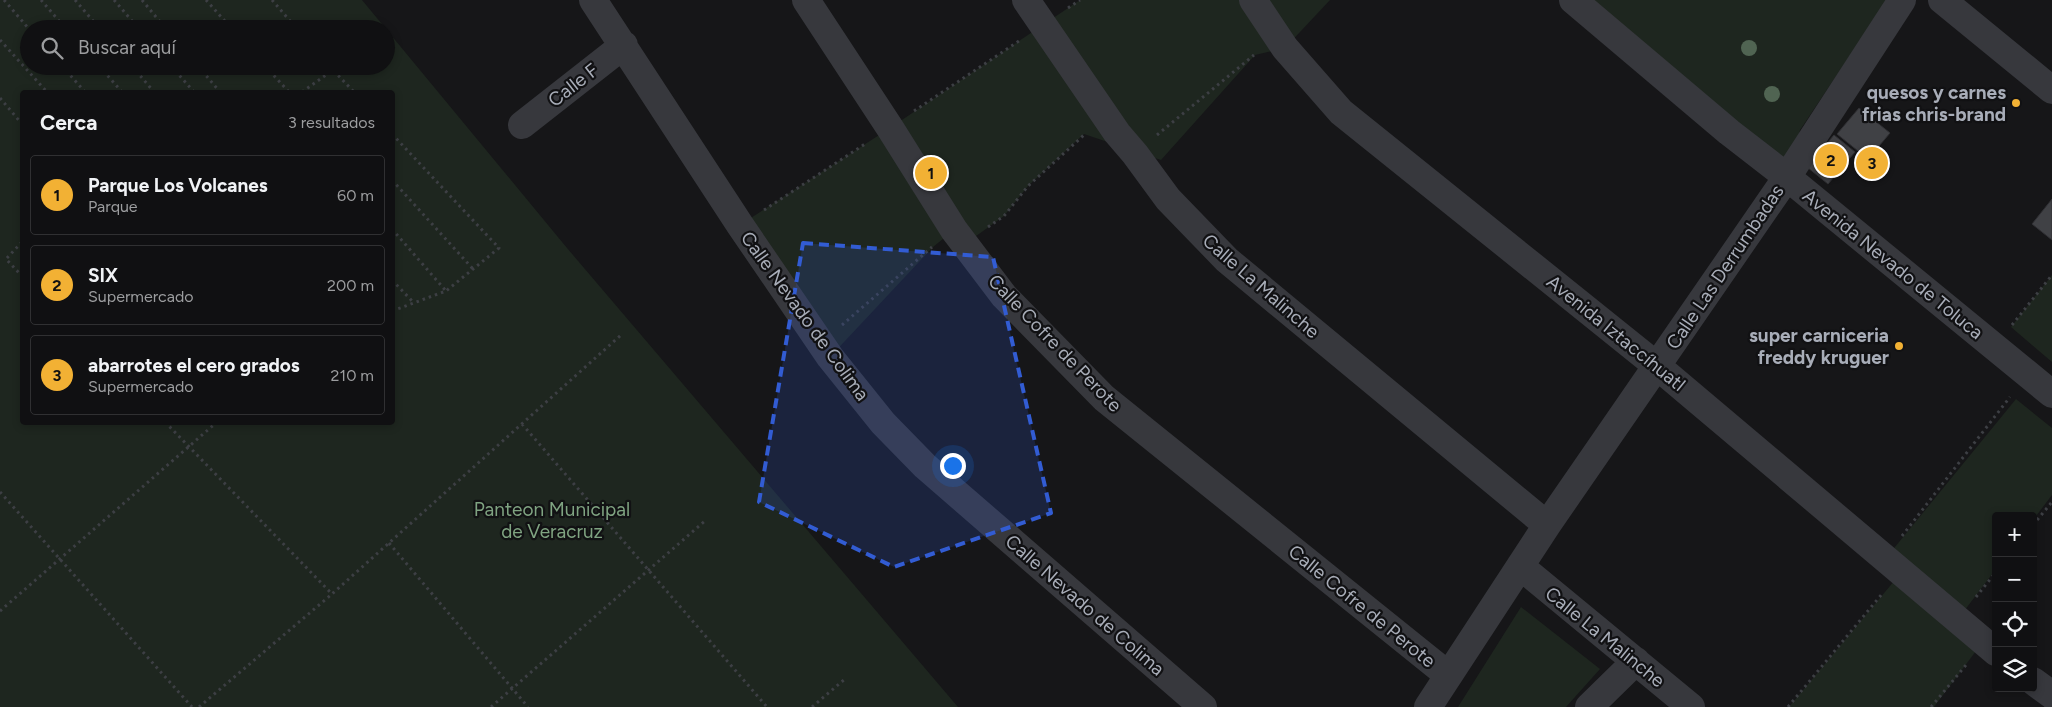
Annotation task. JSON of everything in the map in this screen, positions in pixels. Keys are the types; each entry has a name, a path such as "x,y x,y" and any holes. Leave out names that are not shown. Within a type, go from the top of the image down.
{"street":[{"name":"Calle Nevado de Colima","path":"593,0 740,225 821,343 883,423 925,466 1203,707"},
{"name":"Calle Cofre de Perote","path":"806,0 965,244 1004,296 1104,398 1448,675"},
{"name":"Calle La Malinche","path":"1026,0 1116,133 1135,154 1168,199 1227,260 1547,525"},
{"name":"Avenida Iztaccíhuatl","path":"1252,0 1285,48 1341,112 1657,366 1990,647"},
{"name":"Avenida Nevado de Toluca","path":"1573,0 1729,132 2052,394"},
{"name":"Calle Las Derrumbadas","path":"1428,707 1547,525 1786,177 1902,0"},
{"path":"1942,0 2052,90"},
{"name":"Calle F","path":"522,125 624,45"},
{"name":"Calle La Malinche","path":"1520,566 1691,707"},
{"path":"1589,707 1636,661"},
{"path":"2037,684 2052,695"}],"path":[{"path":"4,0 21,20"},
{"path":"41,0 58,20"},
{"path":"75,0 92,20"},
{"path":"114,0 131,20"},
{"path":"142,0 159,20"},
{"path":"206,0 224,20"},
{"path":"272,0 289,20"},
{"path":"1135,154 1255,55 1272,30"},
{"path":"0,40 20,62"},
{"path":"32,75 45,90"},
{"path":"70,75 83,90"},
{"path":"107,75 120,90"},
{"path":"140,75 152,90"},
{"path":"179,75 192,90"},
{"path":"206,75 218,90"},
{"path":"273,75 287,90"},
{"path":"305,90 326,75"},
{"path":"338,75 342,80"},
{"path":"338,75 352,90"},
{"path":"0,98 20,122"},
{"path":"821,343 933,247 965,244 1004,216 1028,186 1084,134 1093,138"},
{"path":"395,137 499,248 446,292 395,310"},
{"path":"395,183 473,269"},
{"path":"395,232 446,292"},
{"path":"20,244 6,259 20,274"},
{"path":"1994,347 2052,275"},
{"path":"395,283 414,303"},
{"path":"199,707 332,594 621,335"},
{"path":"1788,707 1893,565 2028,374"},
{"path":"522,424 767,707"},
{"path":"168,425 332,594"},
{"path":"0,611 215,425"},
{"path":"0,492 192,707"},
{"path":"2037,520 2052,502"},
{"path":"491,707 706,520"},
{"path":"389,543 528,707"},
{"path":"1931,707 1990,647"},
{"path":"812,707 845,679"}],"highlighted area":[{"path":"803,243 993,257 1051,513 894,567 759,502"}],"green space":[{"name":"Panteon Municipal de Veracruz","path":"0,0 362,0 379,20 20,20 20,75 395,75 395,40 567,248 958,707 0,707"},
{"path":"1080,0 1330,0 1285,48 1255,55 1161,160 1084,134 1028,186 1004,216 965,244 954,230 933,247 830,357 740,225 890,128"},
{"path":"1573,0 1887,0 1800,130 1787,177"},
{"path":"2052,275 2052,362 2011,327"},
{"path":"2016,399 2052,428 2052,495 2037,515 2037,512 1992,512 1992,574 1958,619 1886,558"},
{"path":"1900,574 1982,643 1934,707 1789,707"},
{"path":"1521,607 1600,669 1566,707 1458,707"}],"building":[{"path":"1859,108 1890,133 1868,159 1837,134"},
{"path":"1834,135 1855,152 1828,184 1807,167"},
{"path":"2052,199 2052,240 2032,224"}],"place":[{"name":"quesos y carnes frias chris-brand","path":"2016,103"},
{"name":"SIX","path":"1831,160"},
{"name":"abarrotes el cero grados","path":"1872,163"},
{"name":"Parque Los Volcanes","path":"931,173"},
{"name":"super carniceria freddy kruguer","path":"1899,346"}]}
